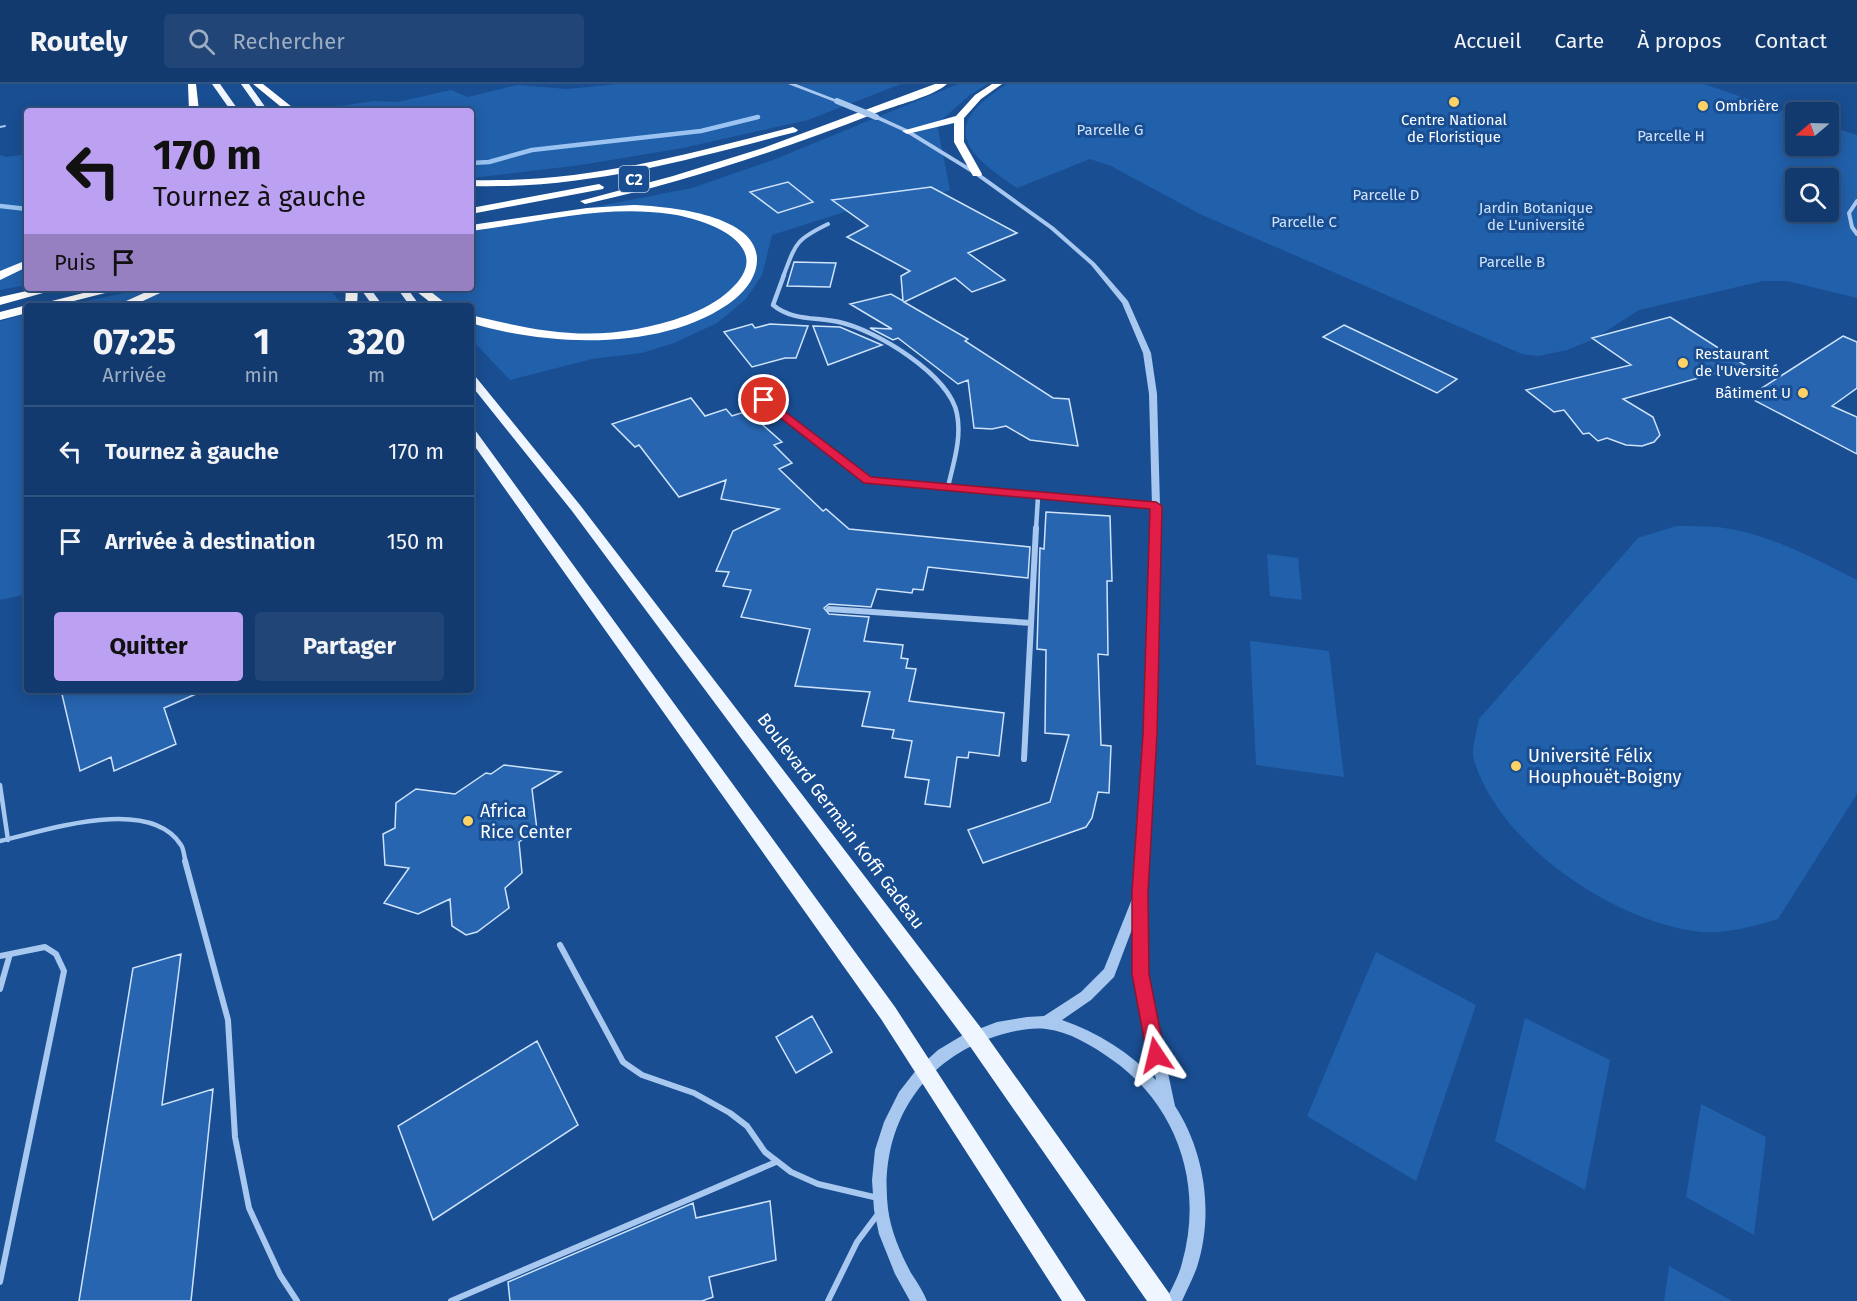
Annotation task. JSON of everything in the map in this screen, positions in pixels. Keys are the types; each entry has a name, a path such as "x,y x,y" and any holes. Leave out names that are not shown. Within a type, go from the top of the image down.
{"highway":[{"path":"192,84 194,108"},
{"path":"257,84 289,108"},
{"path":"474,183 533,184 600,177 678,162 793,130 916,84"},
{"path":"474,225 620,194 705,172 943,84"},
{"path":"907,131 938,126 959,118 978,97 998,84"},
{"path":"959,118 959,142 977,174"},
{"name":"C2","path":"474,210 651,175 736,151 793,130"},
{"path":"474,226 604,209 676,211 703,217 729,228 745,242 752,263 748,277 729,298 699,315 652,330 600,336 554,336 505,330 474,320"},
{"path":"0,276 24,264"},
{"path":"0,301 42,291"},
{"path":"52,303 106,291"},
{"path":"128,303 158,291"},
{"path":"422,291 439,303"},
{"path":"0,316 24,310"}],"main road":[{"path":"216,84 233,108"},
{"path":"245,84 262,108"},
{"name":"Boulevard Germain Koffi Gadeau","path":"474,382 576,508 974,1035 1161,1301"},
{"path":"474,437 925,1068 1075,1301"}],"street":[{"path":"791,84 907,131 977,174 1052,228 1093,264 1125,303 1147,354 1153,394 1156,506 1150,734 1140,892 1141,974 1168,1105"},
{"path":"1857,201 1849,213 1852,227 1857,234"},
{"path":"828,224 804,236 795,245 773,305 782,312 839,321 877,336 946,390 953,398 960,418 948,487"},
{"path":"745,386 868,481 948,487 1038,498 1156,506"},
{"path":"1024,759 1038,498"},
{"path":"829,609 1031,623"},
{"path":"1046,1023 1086,996 1109,973 1140,892"},
{"path":"919,1301 895,1260 881,1204 880,1171 887,1131 903,1097 925,1068 940,1054 974,1035 1013,1025 1046,1023 1086,1036 1117,1053 1145,1076 1168,1105 1185,1137 1196,1172 1200,1208 1197,1244 1186,1280 1174,1301"}],"lane":[{"path":"0,127 5,126"},
{"path":"0,785 8,840"},
{"path":"0,841 124,818 160,827 181,845 228,1020 235,1137 249,1208 280,1275 297,1301"},
{"path":"560,945 622,1062 636,1074 652,1081 678,1085 705,1098 746,1124 757,1143 776,1162 809,1183 881,1204 857,1242 828,1301"},
{"path":"0,956 40,946 46,947 57,954 64,971 0,1282"},
{"path":"0,989 10,954"},
{"path":"451,1301 776,1162"}],"green space":[{"path":"617,84 901,84 808,120 683,148 581,165 474,178 474,108 326,108 374,101 398,102 451,90 468,97 517,85 567,89"},
{"path":"958,84 988,84 970,95 937,124 950,190 865,220 851,210 772,235 762,275 746,299 717,323 674,343 642,353 592,359 510,380 474,342 474,303 436,303 425,291 474,291 474,230 692,188 773,160"},
{"name":"Jardin Botanique de L'université","path":"1007,84 1704,84 1785,112 1785,156 1839,156 1839,129 1857,135 1857,298 1787,281 1763,281 1639,310 1594,339 1567,350 1538,356 1522,354 1202,215 1111,166 1090,159 1017,188 998,175 972,150 966,138 966,126 973,113 986,99"},
{"path":"24,154 24,286 0,290 0,155 6,157"},
{"path":"134,291 331,291 341,303 77,303"},
{"path":"24,315 24,595 0,600 0,321"},
{"path":"1676,526 1718,527 1754,535 1790,547 1857,580 1857,794 1778,919 1730,931 1701,932 1668,926 1633,913 1598,896 1565,874 1534,849 1508,821 1487,791 1473,756 1479,719 1638,538"},
{"path":"1267,554 1298,558 1302,600 1270,596"},
{"path":"1250,641 1329,651 1344,777 1256,765"},
{"path":"1376,952 1476,1005 1416,1181 1307,1116"},
{"path":"1525,1018 1610,1060 1585,1190 1495,1141"},
{"path":"1701,1104 1766,1137 1754,1235 1686,1197"},
{"path":"1669,1266 1732,1301 1664,1301"}],"building":[{"path":"788,182 813,202 778,213 750,192"},
{"path":"931,187 1017,233 968,253 1005,280 972,292 955,278 904,302 968,339 965,341 1053,398 1069,399 1078,446 1030,440 1006,426 992,429 974,428 968,380 958,384 898,338 893,340 870,328 892,329 850,304 891,294 903,301 901,276 910,271 847,237 868,226 832,200"},
{"path":"794,262 836,263 830,287 787,286"},
{"path":"1670,317 1745,365 1623,399 1653,417 1660,435 1654,442 1642,446 1626,445 1607,438 1598,441 1589,433 1583,434 1564,410 1554,412 1526,390 1631,365 1592,338"},
{"path":"752,324 755,328 770,324 808,326 796,358 785,358 752,367 724,332"},
{"path":"1344,325 1457,379 1437,393 1323,337"},
{"path":"813,326 840,327 882,345 828,365"},
{"name":"Bâtiment U","path":"1843,336 1857,342 1857,388 1832,406 1857,417 1857,454 1748,397"},
{"path":"691,398 705,416 726,409 732,416 747,411 782,442 774,445 792,463 779,469 823,511 826,509 849,529 1030,547 1028,578 928,567 923,590 913,589 912,593 877,589 871,607 829,604 824,608 829,614 869,617 864,641 903,645 901,658 908,659 906,668 916,669 909,701 1004,713 999,756 969,752 968,758 957,757 950,807 925,804 929,780 905,777 912,741 892,738 894,730 862,726 870,692 795,686 810,629 741,617 751,590 723,586 729,572 716,571 733,531 779,509 721,499 726,480 679,497 639,445 635,447 612,424"},
{"path":"1046,512 1110,516 1112,581 1107,581 1108,655 1098,654 1101,745 1111,746 1109,793 1098,792 1092,818 1086,827 983,863 968,830 1050,802 1069,735 1045,733 1046,650 1037,649 1040,548 1044,549"},
{"path":"62,693 198,693 164,708 176,744 114,771 111,757 80,771"},
{"path":"504,765 561,772 532,789 537,830 519,842 522,873 505,888 509,908 477,932 466,935 452,926 450,899 418,914 384,903 409,868 385,865 383,834 395,828 396,803 416,789 455,794 486,773 491,774"},
{"path":"181,954 162,1105 213,1089 191,1301 79,1301 133,968"},
{"path":"812,1016 832,1052 796,1073 776,1037"},
{"path":"537,1041 578,1125 433,1220 398,1126"},
{"path":"770,1201 776,1260 709,1277 713,1297 702,1301 510,1301 508,1282 693,1203 696,1218"}],"waterway":[{"path":"474,163 489,162 532,150 701,131 758,117"},
{"path":"0,206 24,209"}],"place":[{"name":"Centre National de Floristique","path":"1454,102"},
{"name":"Ombrière","path":"1703,106"},
{"name":"Restaurant de l'Uversité","path":"1683,363"},
{"name":"Bâtiment U","path":"1803,393"},
{"name":"Université Félix Houphouët-Boigny","path":"1516,766"},
{"name":"Africa Rice Center","path":"468,821"}],"route":[{"path":"764,400 868,481 948,487 1038,498 1156,506 1150,734 1140,892 1141,974 1156,1055"}],"park label":[{"name":"Parcelle G","path":"1110,130"},
{"name":"Parcelle H","path":"1671,136"},
{"name":"Parcelle D","path":"1386,195"},
{"name":"Parcelle C","path":"1304,222"},
{"name":"Parcelle B","path":"1512,262"}]}
